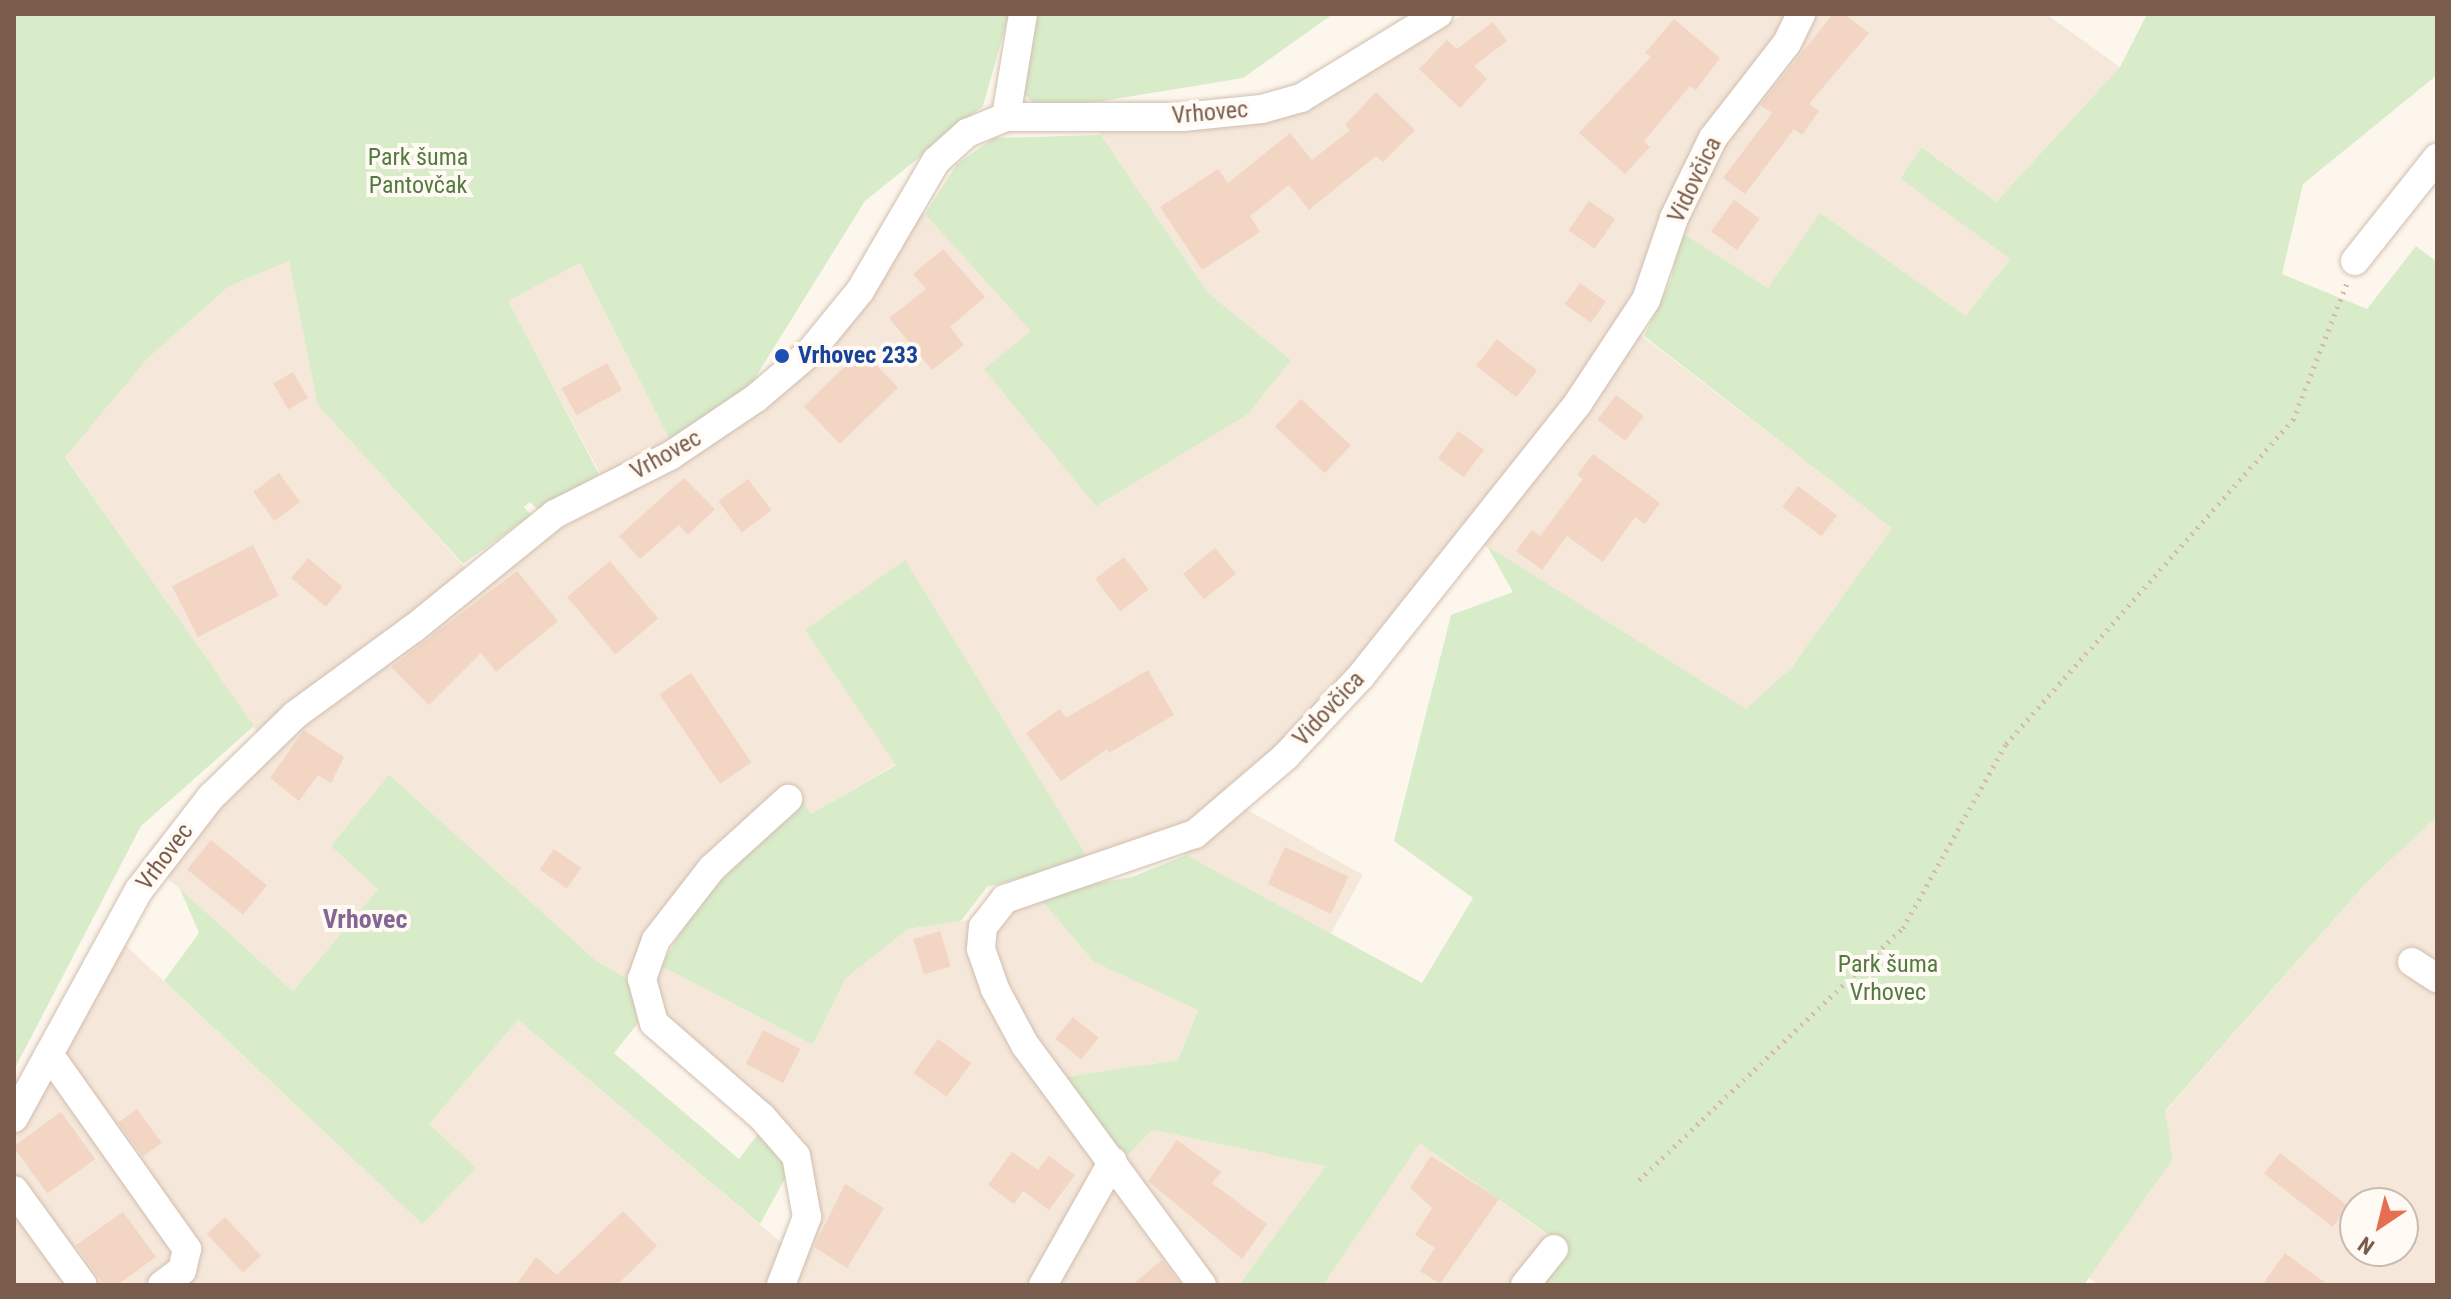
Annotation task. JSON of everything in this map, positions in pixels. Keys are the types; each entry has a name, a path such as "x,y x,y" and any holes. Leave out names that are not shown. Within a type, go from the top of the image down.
{"street":[{"path":"1006,117 1023,14"},
{"name":"Vrhovec","path":"14,1118 139,890 211,797 295,715 414,628 555,514 670,456 763,393 810,352 860,291 936,161 967,133 1006,117 1183,117 1262,109 1301,98 1438,14"},
{"name":"Vidovčica","path":"1202,1285 1025,1045 995,989 981,949 992,911 1005,899 1032,888 1195,834 1286,756 1361,676 1586,390 1646,300 1674,218 1713,138 1787,43 1801,14"},
{"path":"2355,261 2437,158"},
{"path":"781,1285 807,1217 796,1156 762,1117 654,1023 642,979 656,940 712,868 788,799"},
{"path":"2412,962 2437,978"},
{"path":"49,1054 187,1249 182,1270 162,1285"},
{"path":"1043,1285 1113,1161"},
{"path":"14,1190 83,1285"},
{"path":"1525,1285 1554,1249"}],"path":[{"path":"1639,1180 1903,928 2006,744 2293,420 2355,261"}],"shaded area":[{"path":"1464,14 2046,14 2120,67 1996,202 1923,147 1900,177 2010,259 1966,316 1820,214 1768,288 1681,232 1633,297 1621,320 1893,528 1792,667 1746,710 1465,533 1343,680 1230,800 1363,875 1329,937 1158,839 1089,860 805,630 896,764 811,814 792,787 631,981 595,960 378,889 293,991 161,872 266,745 65,456 148,358 228,287 289,261 319,405 479,583 609,490 507,301 580,263 672,444 774,398 918,206 1032,331 985,369 1291,360 1208,293 1097,129 1180,132 1256,122 1353,81"},
{"path":"2437,817 2437,1285 2099,1285 2089,1278 2173,1159 2165,1112 2367,882"},
{"path":"1036,894 1094,962 1198,1009 1178,1060 1064,1077 1123,1160 1152,1130 1327,1166 1239,1285 14,1285 14,1137 121,941 422,1224 429,1124 518,1020 802,1260 809,1170 662,1014 653,992 655,963 813,1045 845,979 908,929 1001,915"},
{"path":"1420,1142 1551,1238 1520,1285 1323,1285"}],"green space":[{"name":"Park šuma Pantovčak","path":"14,14 1009,14 983,106 865,201 750,386 672,444 580,263 508,301 599,474 538,510 530,502 524,507 531,515 463,564 318,405 289,261 228,287 148,358 65,457 254,726 141,826 14,1070"},
{"path":"1033,14 1333,14 1243,78 1066,107 1036,105 1021,92"},
{"name":"Park šuma Vrhovec","path":"2147,14 2437,14 2437,75 2303,184 2282,274 2367,309 2416,246 2437,262 2437,817 2367,882 2165,1111 2173,1159 2084,1285 1537,1285 1568,1249 1420,1143 1323,1285 1239,1285 1326,1166 1152,1130 1123,1160 1064,1077 1178,1060 1198,1010 1094,962 1036,894 1132,877 1186,855 1422,983 1473,898 1394,841 1451,615 1513,592 1487,546 1746,709 1792,667 1892,528 1644,336 1671,280 1681,232 1768,288 1820,213 1966,316 2010,259 1900,178 1922,147 1996,202 2120,67"},
{"path":"1101,135 1208,293 1291,360 1248,414 1096,506 984,369 1031,331 925,214 957,164 994,138"},
{"path":"905,560 1089,860 987,887 961,921 908,929 845,979 813,1045 661,966 697,904 802,801 811,814 896,765 805,630"},
{"path":"389,775 595,960 631,981 638,1023 614,1053 739,1159 761,1130 786,1160 788,1173 760,1224 518,1020 429,1124 476,1168 422,1224 164,981 199,933 180,889 293,991 378,889 331,846"}],"building":[{"path":"1833,14 1844,14 1869,33 1809,104 1819,111 1802,135 1794,129 1745,194 1723,178 1772,113 1760,105"},
{"path":"1674,19 1720,58 1696,90 1690,86 1644,141 1650,147 1625,174 1579,133 1651,57 1645,53"},
{"path":"1493,22 1507,41 1474,66 1487,79 1460,108 1419,69 1447,40 1457,49"},
{"path":"1376,92 1415,130 1383,162 1376,156 1309,210 1289,185 1250,216 1260,232 1202,270 1160,207 1218,169 1228,183 1290,133 1312,160 1350,130 1345,125"},
{"path":"1734,200 1760,219 1737,250 1711,232"},
{"path":"1589,201 1615,219 1595,249 1568,230"},
{"path":"943,249 985,297 950,327 964,345 932,370 889,318 926,289 913,274"},
{"path":"1580,283 1606,302 1591,323 1565,304"},
{"path":"1497,339 1537,370 1516,397 1476,366"},
{"path":"862,350 898,387 840,444 804,406"},
{"path":"607,363 622,390 577,415 562,388"},
{"path":"293,372 308,398 288,409 273,384"},
{"path":"1616,395 1644,416 1625,441 1597,420"},
{"path":"1301,399 1351,445 1325,473 1275,427"},
{"path":"1458,431 1484,450 1464,477 1438,459"},
{"path":"1593,454 1660,503 1645,524 1635,517 1603,562 1567,536 1542,570 1516,551 1532,530 1540,536 1583,479 1577,475"},
{"path":"279,473 300,502 274,521 253,492"},
{"path":"684,478 715,509 688,535 679,525 640,559 619,536"},
{"path":"748,479 771,510 742,532 718,501"},
{"path":"1798,486 1837,515 1821,536 1782,507"},
{"path":"253,545 279,596 198,637 172,586"},
{"path":"1215,548 1236,574 1204,599 1183,574"},
{"path":"1124,557 1149,590 1120,611 1095,579"},
{"path":"308,558 342,587 326,607 291,578"},
{"path":"610,561 658,618 615,654 567,597"},
{"path":"517,571 558,621 496,672 481,653 429,705 391,667"},
{"path":"1148,670 1174,715 1109,753 1107,749 1061,781 1026,733 1060,709 1066,718"},
{"path":"691,673 751,763 720,784 659,694"},
{"path":"304,730 344,757 331,783 318,775 299,801 270,778"},
{"path":"211,840 267,885 243,915 187,870"},
{"path":"1285,847 1348,877 1331,914 1268,884"},
{"path":"554,849 581,868 567,888 540,869"},
{"path":"940,931 951,966 924,975 913,939"},
{"path":"1073,1017 1099,1038 1081,1060 1055,1039"},
{"path":"763,1030 800,1049 783,1083 746,1064"},
{"path":"938,1039 971,1063 946,1097 913,1073"},
{"path":"137,1109 162,1143 143,1156 118,1123"},
{"path":"61,1112 95,1159 47,1194 14,1146"},
{"path":"1177,1140 1221,1172 1212,1183 1267,1224 1242,1259 1148,1181"},
{"path":"1012,1152 1038,1170 1049,1156 1075,1175 1049,1210 1023,1191 1014,1204 988,1185"},
{"path":"2280,1153 2339,1199 2339,1219 2333,1227 2264,1173"},
{"path":"1431,1156 1499,1199 1440,1284 1420,1271 1435,1248 1415,1235 1432,1208 1410,1188"},
{"path":"845,1184 884,1208 847,1268 814,1247"},
{"path":"623,1211 657,1246 617,1285 516,1285 536,1257 557,1275"},
{"path":"123,1212 156,1257 117,1285 104,1285 76,1245"},
{"path":"225,1217 261,1256 243,1273 207,1234"},
{"path":"2285,1253 2328,1285 2262,1285"},
{"path":"1162,1260 1181,1285 1132,1285"}],"place":[{"name":"Vrhovec 233","path":"782,356"}],"district":[{"name":"Vrhovec","path":"365,920"}]}
